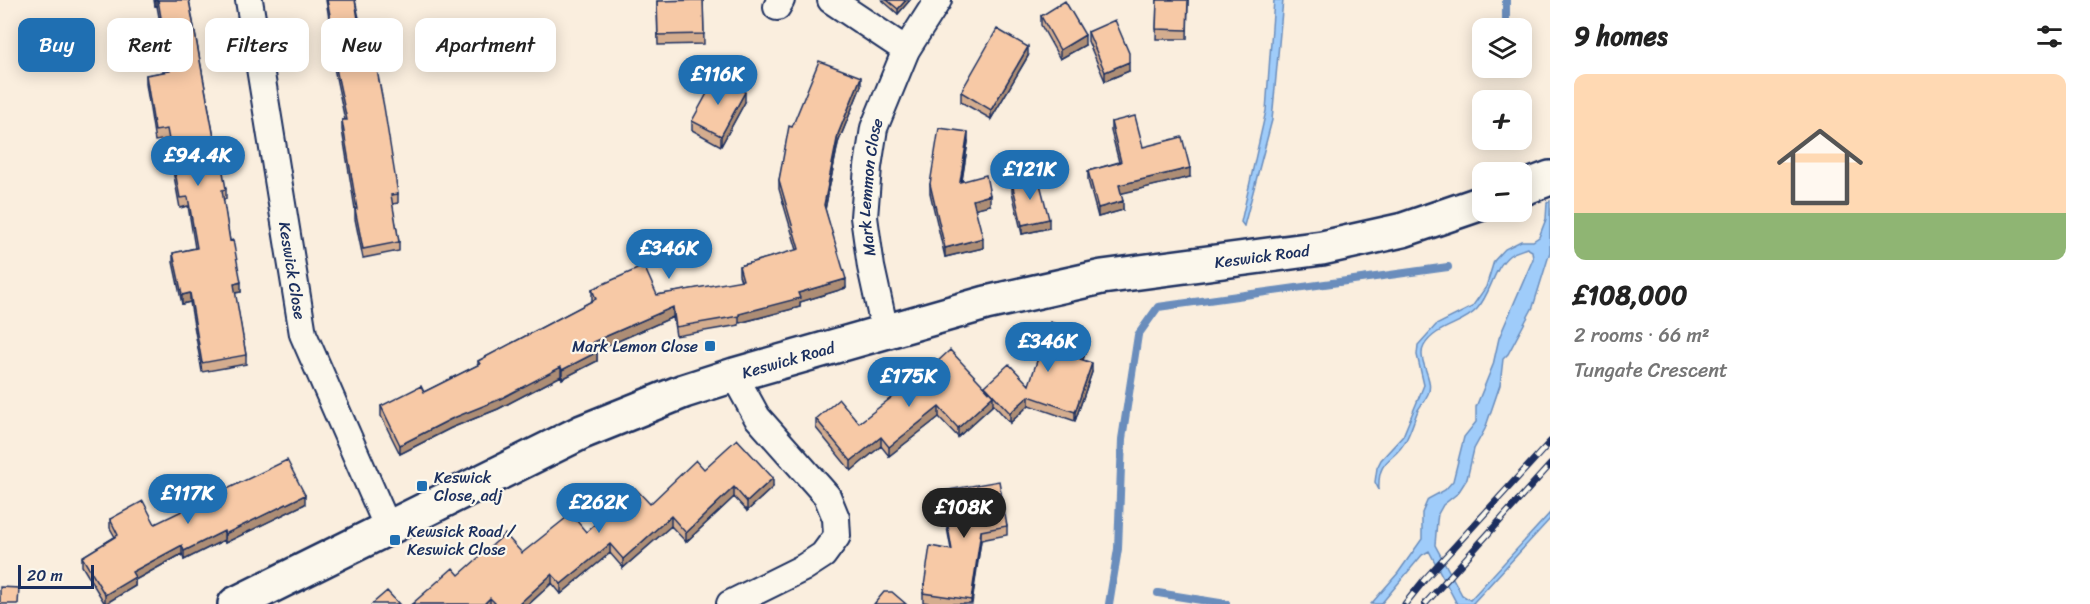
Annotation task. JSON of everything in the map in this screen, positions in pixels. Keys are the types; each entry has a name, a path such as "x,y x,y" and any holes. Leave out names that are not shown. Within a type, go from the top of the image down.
{"street":[{"name":"Keswick Close","path":"249,0 303,334 388,528"},
{"path":"831,0 906,50"},
{"name":"Mark Lemmon Close","path":"885,331 869,257 864,217 874,128 906,50 938,0"},
{"name":"Keswick Road","path":"235,604 582,432 684,391 987,303 1102,277 1322,248 1403,230 1472,206"},
{"path":"730,604 803,568 824,555 837,536 836,518 826,496 757,417 734,375"}],"water":[{"path":"1274,0 1283,0 1272,120 1244,226 1241,222 1266,111"},
{"path":"1550,201 1550,252 1533,307 1508,354 1503,359 1500,385 1485,429 1474,449 1467,479 1458,493 1443,505 1438,514 1435,545 1462,595 1470,600 1550,513 1550,519 1474,604 1457,604 1429,551 1422,555 1381,604 1371,604 1398,573 1422,539 1422,513 1428,499 1445,490 1453,481 1464,437 1476,422 1476,407 1493,365 1499,338 1533,259 1532,251 1527,248 1504,260 1477,309 1464,319 1435,334 1424,346 1422,357 1430,388 1402,447 1381,471 1379,490 1375,482 1377,468 1381,460 1403,436 1424,385 1417,355 1418,345 1436,325 1472,307 1486,287 1494,261 1505,249 1521,241 1533,241 1539,237 1546,219 1547,203"}],"building":[{"path":"158,0 189,0 192,18 161,18"},
{"path":"327,0 355,0 358,18 331,18"},
{"path":"703,0 704,34 658,35 657,1"},
{"path":"887,0 906,0 898,9"},
{"path":"1157,0 1188,0 1187,30 1156,29"},
{"path":"1065,1 1085,35 1060,50 1041,16"},
{"path":"1115,20 1129,53 1129,62 1105,72 1088,32"},
{"path":"193,22 216,149 219,149 226,189 222,190 230,241 233,240 241,282 234,284 246,355 202,363 190,293 182,295 173,253 197,248 188,197 180,198 167,129 155,131 146,75 164,72 193,72"},
{"path":"997,29 1028,47 991,110 961,92"},
{"path":"819,61 861,77 838,134 824,205 846,279 798,293 800,298 739,314 739,316 676,327 673,307 593,342 597,352 562,370 561,367 498,400 451,419 400,445 381,406 421,386 424,392 480,364 478,361 596,299 592,289 644,266 657,295 743,280 739,266 799,249 779,180 789,126 792,127"},
{"path":"337,72 377,72 398,194 391,195 399,242 363,249 342,120 347,120"},
{"path":"716,77 745,92 721,136 692,121"},
{"path":"1135,116 1143,147 1182,137 1190,168 1119,185 1123,201 1098,208 1088,171 1121,162 1111,122"},
{"path":"939,128 968,132 960,182 986,175 990,195 973,200 983,238 945,248 930,184"},
{"path":"1038,176 1049,219 1022,225 1012,183"},
{"path":"1050,322 1088,335 1080,359 1092,363 1075,412 1029,396 1010,413 985,386 1009,364 1029,385"},
{"path":"950,350 993,396 958,428 939,407 889,447 881,437 851,461 816,419 839,399 859,423 910,383 912,385"},
{"path":"737,439 773,478 747,502 734,487 686,533 671,516 623,559 610,544 561,584 552,574 519,604 496,604 490,598 484,604 412,604 453,568 459,575 505,534 522,553 571,514 586,532 635,488 650,504 696,460 704,469"},
{"path":"287,460 305,495 184,551 182,545 132,572 135,577 105,595 82,557 118,535 110,519 143,501 155,524"},
{"path":"999,481 1007,526 981,531 971,600 923,593 930,546 952,550 942,491"},
{"path":"0,587 19,588 18,604 0,604"},
{"path":"387,591 399,604 372,604"},
{"path":"884,592 892,592 906,604 874,604"}],"waterway":[{"path":"1506,0 1506,18"},
{"path":"1109,604 1118,549 1122,439 1138,335 1158,307 1448,267"},
{"path":"1158,593 1226,604"}],"railway":[{"path":"1405,604 1550,442"},
{"path":"1425,604 1550,465"}],"place":[{"name":"Mark Lemon Close","path":"710,346"},
{"name":"Keswick Close, adj","path":"422,486"},
{"name":"Kewsick Road / Keswick Close","path":"395,540"}]}
